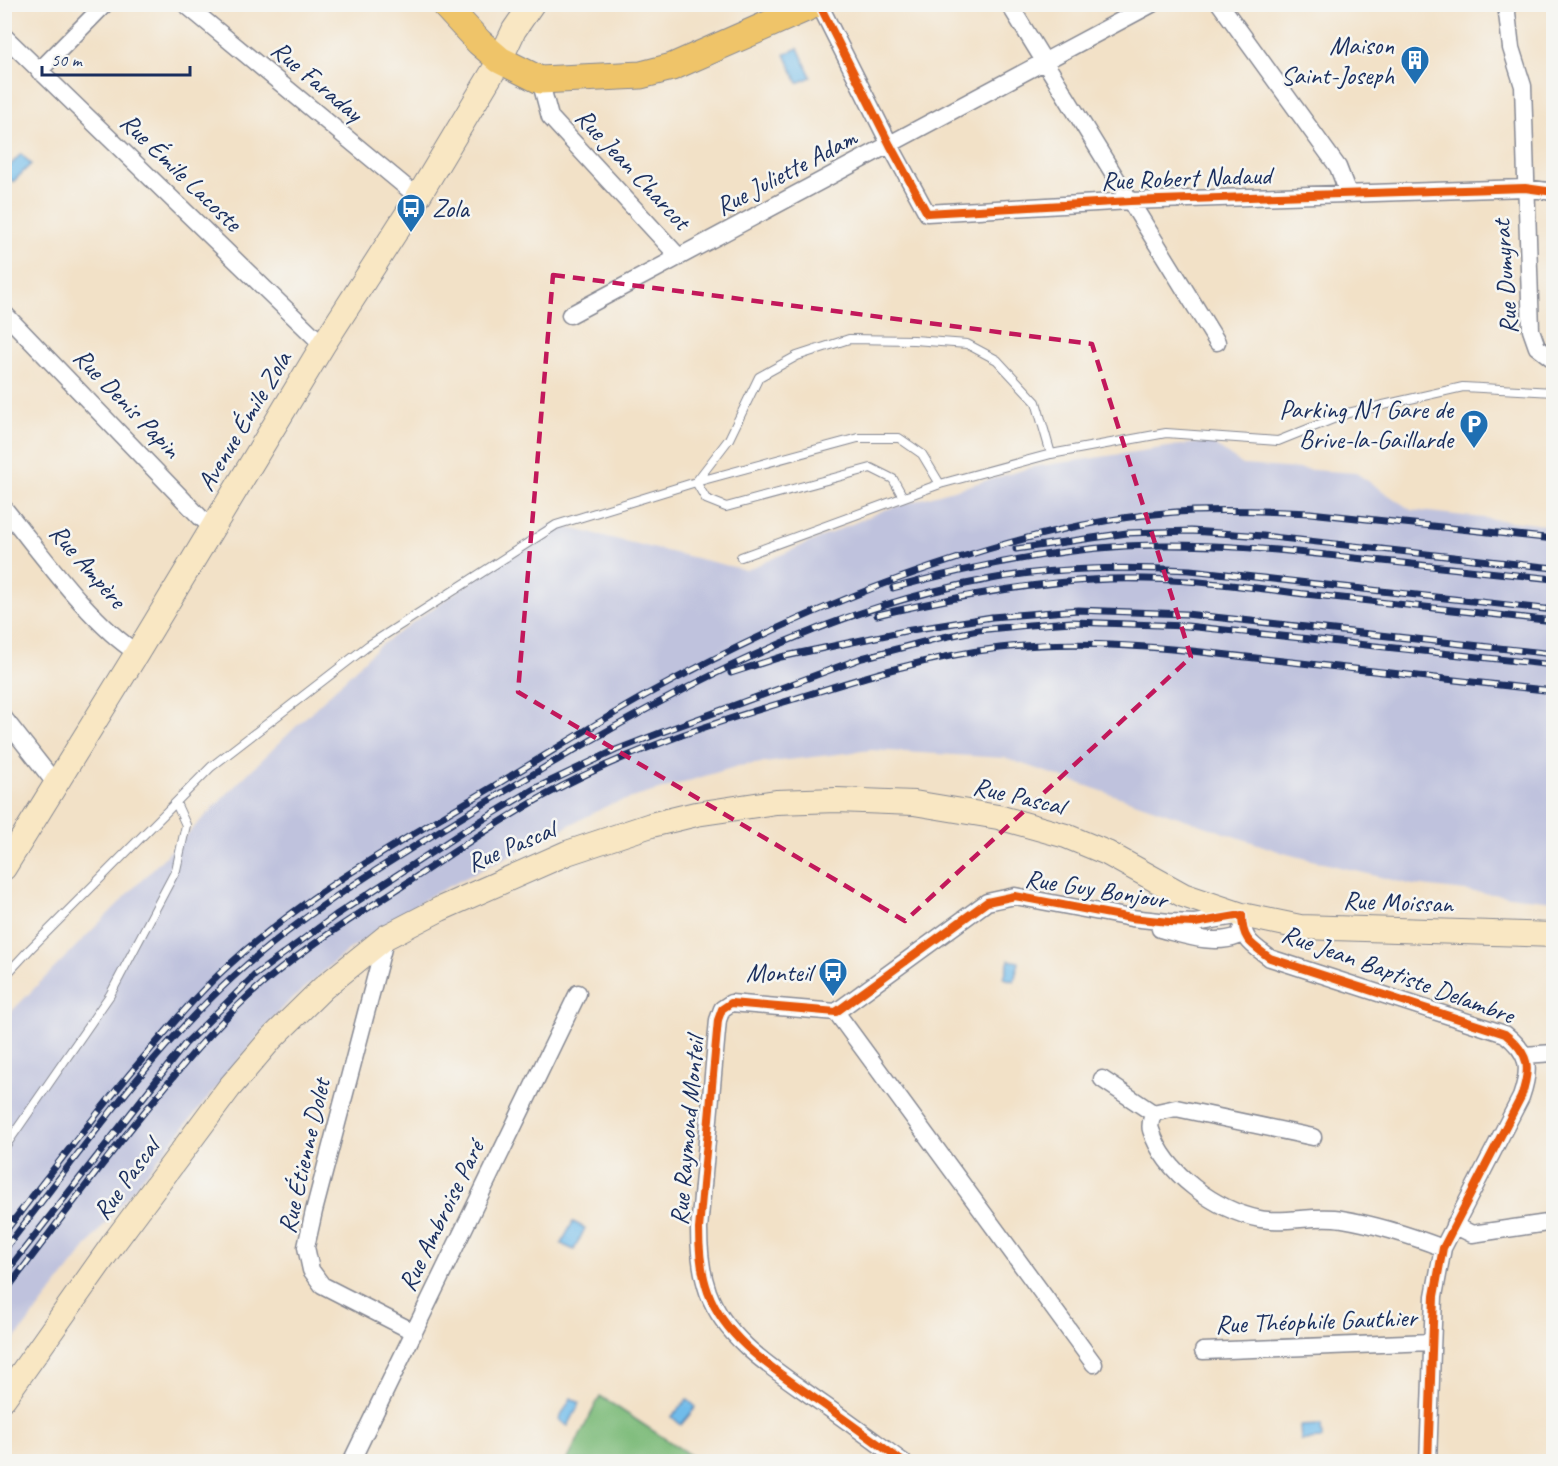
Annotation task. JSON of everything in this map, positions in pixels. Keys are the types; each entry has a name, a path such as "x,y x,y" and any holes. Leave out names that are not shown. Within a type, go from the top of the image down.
{"main road":[{"path":"444,4 500,60 540,80 651,73 672,67 804,7"},
{"name":"Avenue Émile Zola","path":"4,868 323,345 418,197 500,60 514,30 532,4"},
{"name":"Rue Pascal","path":"4,1398 196,1131 247,1066 323,988 386,937 484,888 567,853 617,836 696,814 767,803 807,800 914,803 998,817 1066,836 1107,853 1183,896 1242,921"},
{"name":"Rue Moissan","path":"1242,921 1300,927 1554,935"}],"street":[{"path":"39,70 105,4"},
{"name":"Rue Faraday","path":"185,4 418,197"},
{"path":"1009,4 1217,342"},
{"name":"Rue Juliette Adam","path":"570,315 1152,4"},
{"path":"1220,4 1338,166 1348,193"},
{"name":"Rue Dumyrat","path":"1501,5 1522,86 1531,330 1537,347 1554,360"},
{"path":"804,7 890,145"},
{"name":"Rue Émile Lacoste","path":"4,36 323,345"},
{"name":"Rue Jean Charcot","path":"540,80 550,117 680,257"},
{"name":"Rue Robert Nadaud","path":"890,145 927,213 1130,201 1348,193 1525,188 1554,192"},
{"name":"Rue Denis Papin","path":"4,313 213,528"},
{"name":"Rue Ampère","path":"4,508 84,604 124,645 137,653"},
{"path":"4,718 55,783"},
{"name":"Rue Guy Bonjour","path":"836,1012 987,902 1015,896 1131,918 1196,922 1242,921"},
{"name":"Rue Jean Baptiste Delambre","path":"1242,921 1250,944 1270,958 1505,1035 1515,1042 1528,1066 1527,1081 1521,1097 1443,1248 1434,1296 1428,1461"},
{"name":"Rue Étienne Dolet","path":"386,937 306,1247 311,1270 322,1285 414,1332"},
{"name":"Rue Ambroise Paré","path":"351,1461 578,993"},
{"name":"Rue Raymond Monteil","path":"836,1012 731,1003 722,1009 718,1020 699,1229 699,1251 708,1293 723,1319 740,1340 761,1360 903,1461"},
{"path":"836,1012 1094,1364"},
{"path":"1524,1055 1554,1053"},
{"path":"1102,1079 1153,1113 1176,1108 1312,1137"},
{"path":"1153,1113 1150,1128 1168,1162 1193,1187 1223,1208 1261,1219 1338,1218 1394,1229 1443,1248"},
{"path":"1454,1225 1472,1234 1554,1222"},
{"name":"Rue Théophile Gauthier","path":"1203,1351 1431,1342"}],"lane":[{"path":"696,482 729,439 759,377 797,356 849,339 967,344 996,360 1036,402 1051,454"},
{"path":"741,557 940,484 1051,454 1166,434 1278,441 1348,414 1463,387 1554,392"},
{"path":"4,977 211,767 369,645 556,525 696,482 858,438 899,438 922,454 940,484"},
{"path":"696,482 706,499 726,507 871,468 892,479 903,497"},
{"path":"4,1148 110,995 176,870 186,825 176,803"}],"highlighted area":[{"path":"553,275 1092,344 1191,657 905,921 518,692"}],"shaded area":[{"path":"1209,441 1243,465 1356,473 1411,510 1553,526 1553,901 1413,885 1287,854 1005,758 871,750 738,766 609,805 430,896 347,951 281,1009 98,1232 5,1352 5,1018 238,783 378,647 552,524 746,570 884,510 1033,467"}],"green space":[{"path":"600,1396 699,1461 567,1461"}],"water":[{"path":"798,48 811,77 798,83 785,54"},
{"path":"21,154 31,164 13,182 5,171"},
{"path":"1009,960 1019,962 1014,981 1004,978"},
{"path":"573,1222 585,1228 574,1250 561,1244"},
{"path":"571,1398 580,1403 568,1426 559,1420"},
{"path":"687,1399 696,1407 681,1425 672,1417"},
{"path":"1321,1425 1322,1439 1301,1440 1300,1426"}],"railway":[{"path":"4,1233 94,1117 169,1028 218,975 260,938 325,889 393,846 646,695 770,632 900,578 988,549 1039,535 1142,515 1209,511 1310,513 1554,539"},
{"path":"1016,549 1127,533 1191,531 1263,536 1554,568"},
{"path":"893,588 950,573 1037,556 1095,548 1155,545 1275,550 1554,579"},
{"path":"4,1250 113,1109 171,1040 233,977 292,928 387,863 605,732 728,667 791,639 856,614 922,594 1016,575 1090,569 1190,570 1554,610"},
{"path":"877,615 963,596 1051,583 1110,579 1159,579 1554,621"},
{"path":"731,673 781,657 905,631 992,617 1078,610 1186,614 1554,654"},
{"path":"4,1275 185,1044 255,975 336,915 464,831 534,789 616,750 862,658 978,630 1029,625 1072,622 1187,626 1554,665"},
{"path":"4,1293 176,1073 218,1025 260,986 321,939 492,827 573,781 635,753 730,719 845,683 948,656 1023,646 1092,644 1160,648 1554,691"}],"cycle path":[{"path":"819,4 927,213 1130,201 1525,188 1554,192"},
{"path":"903,1462 754,1354 727,1325 716,1310 708,1292 701,1261 699,1229 718,1020 722,1009 731,1003 836,1012 987,902 1015,896 1131,918 1169,922 1195,923 1242,915 1242,923 1249,941 1270,958 1505,1034 1519,1048 1524,1055 1527,1070 1521,1097 1443,1248 1434,1296 1428,1462"}],"place":[{"name":"Maison Saint-Joseph","path":"1415,86"},
{"name":"Zola","path":"411,234"},
{"name":"Parking N1 Gare de Brive-la-Gaillarde","path":"1474,450"},
{"name":"Monteil","path":"833,998"}]}
